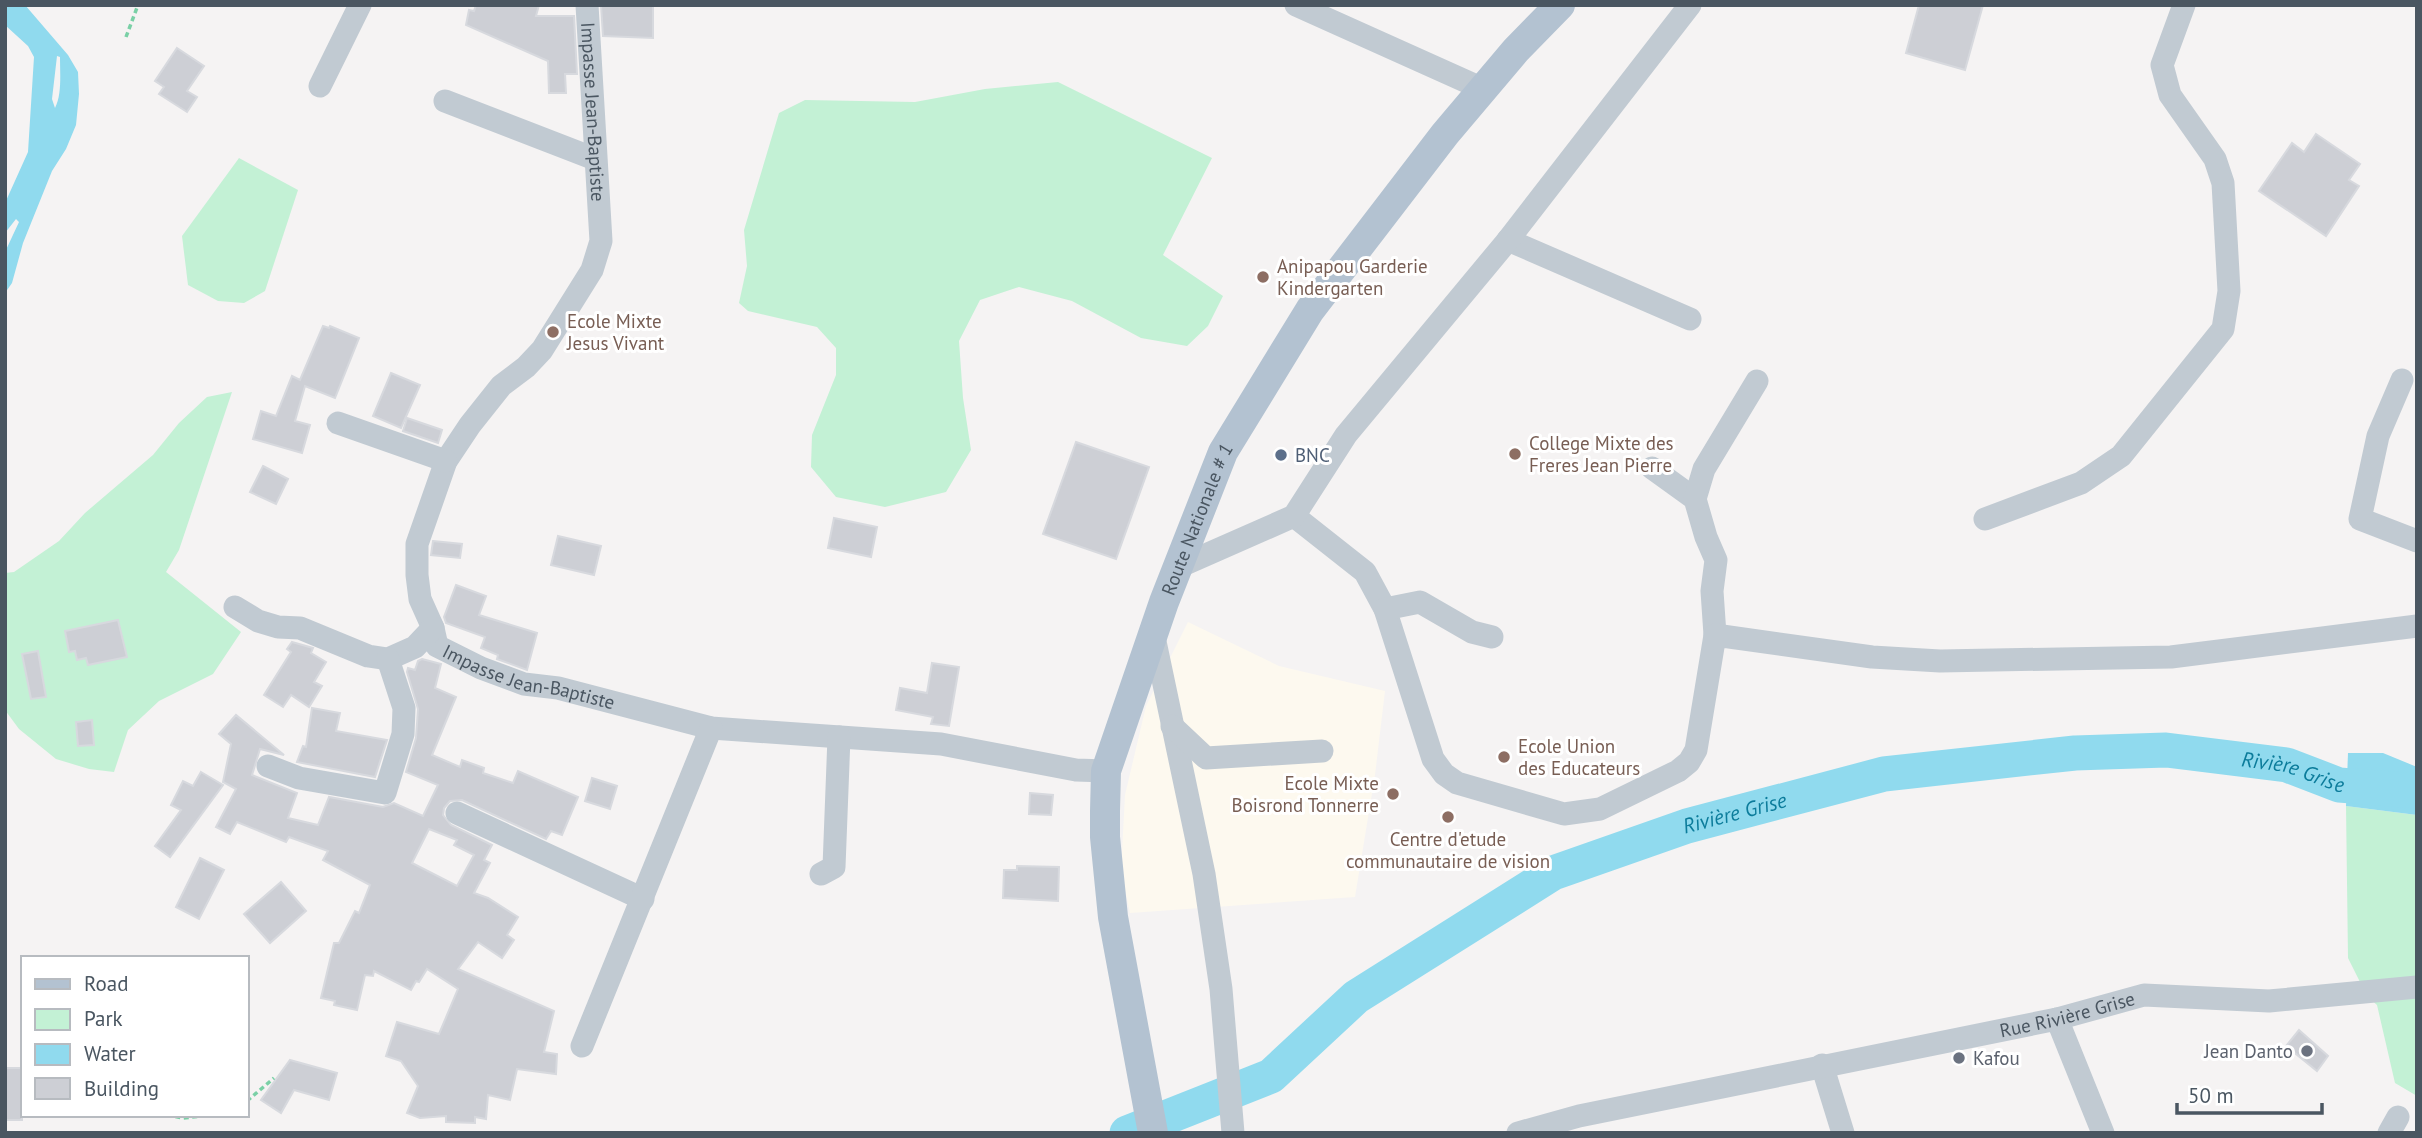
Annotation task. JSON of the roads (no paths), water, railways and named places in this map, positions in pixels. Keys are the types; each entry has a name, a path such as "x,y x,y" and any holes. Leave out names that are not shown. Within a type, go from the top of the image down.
{"main road":[{"name":"Route Nationale # 1","path":"1153,1133 1111,904 1105,837 1106,771 1176,568 1223,452 1310,310 1445,134 1516,50 1560,5"}],"street":[{"path":"320,86 360,5"},
{"name":"Impasse Jean-Baptiste","path":"587,5 601,241 592,270 542,350 526,367 501,386 446,461 417,544 420,599 433,628 437,646 481,668 524,684 558,688 711,728 941,744 1076,770 1106,771"},
{"path":"1296,5 1483,89"},
{"path":"1176,568 1294,516 1346,435 1508,240 1690,5"},
{"path":"1984,519 2081,483 2121,456 2223,329 2229,291 2223,183 2215,159 2170,95 2162,65 2185,5"},
{"path":"445,101 595,159"},
{"path":"1508,240 1690,319"},
{"path":"2402,380 2378,436 2360,519 2417,541"},
{"path":"1294,516 1365,572 1385,609 1433,759 1444,774 1457,783 1564,814 1600,809 1678,771 1689,762 1696,750 1715,635 1712,591 1716,560 1695,499 1704,469 1757,381"},
{"path":"338,423 446,461"},
{"path":"1652,468 1695,499"},
{"path":"1385,609 1420,602 1472,632 1492,637"},
{"path":"235,607 258,621 278,627 300,628 368,656 388,659 415,647 433,628"},
{"path":"1715,635 1872,657 1940,661 2171,657 2417,626"},
{"path":"1153,632 1204,874 1221,989 1233,1133"},
{"path":"268,766 299,778 385,793 403,734 404,708 388,659"},
{"path":"1172,726 1206,758 1322,751"},
{"path":"582,1046 711,728"},
{"path":"821,874 834,867 839,737"},
{"path":"457,813 643,899"},
{"name":"Rue Rivière Grise","path":"1518,1133 1579,1116 2057,1019 2144,995 2269,1001 2417,987"},
{"path":"2057,1019 2103,1133"},
{"path":"1822,1065 1843,1133"}],"water":[{"path":"5,5 25,5 68,55 78,72 79,94 76,125 66,149 52,171 23,243 12,283 5,293 5,252 19,222 16,219 5,233 5,203 28,152 34,57 28,46 5,25","holes":["57,56 60,57 60,90 55,108 52,99"]},
{"path":"2348,753 2383,753 2417,767 2417,815 2346,806"}],"waterway":[{"name":"Rivière Grise","path":"1127,1133 1271,1076 1356,997 1553,873 1687,826 1884,774 2075,753 2166,750 2287,765 2339,785 2417,791"}],"place":[{"name":"Anipapou Garderie Kindergarten","path":"1263,277"},
{"name":"Ecole Mixte Jesus Vivant","path":"553,332"},
{"name":"College Mixte des Freres Jean Pierre","path":"1515,454"},
{"name":"BNC","path":"1281,455"},
{"name":"Ecole Union des Educateurs","path":"1504,757"},
{"name":"Ecole Mixte Boisrond Tonnerre","path":"1393,794"},
{"name":"Centre d'etude communautaire de vision","path":"1448,817"},
{"name":"Jean Danto","path":"2307,1051"},
{"name":"Kafou","path":"1959,1058"}]}
